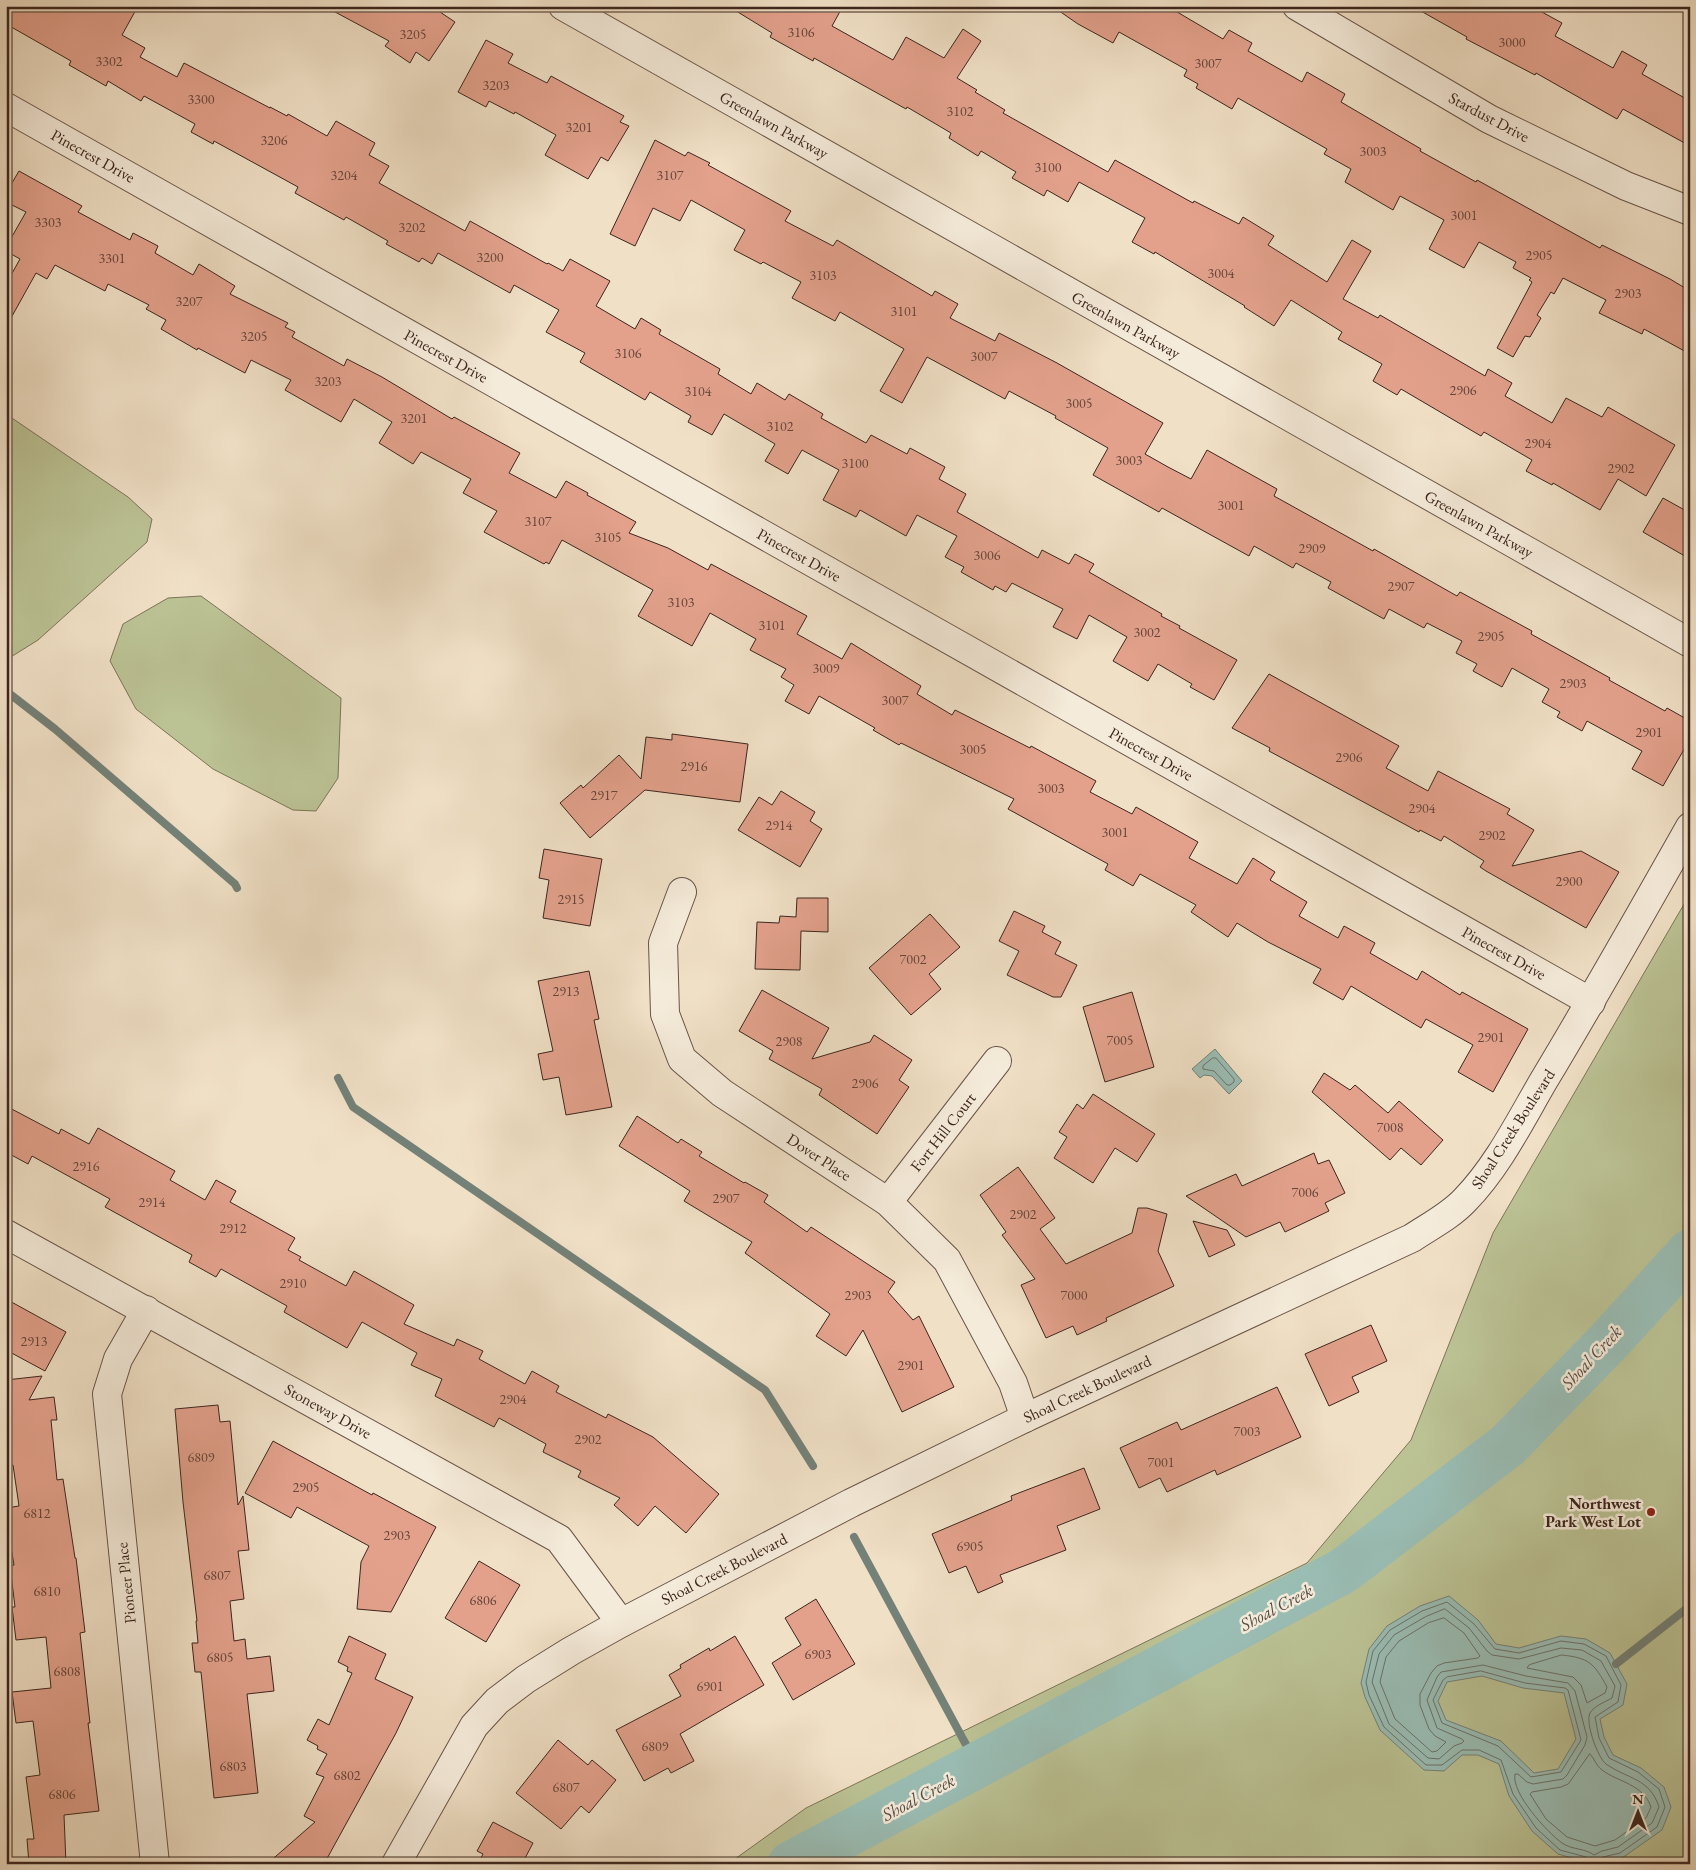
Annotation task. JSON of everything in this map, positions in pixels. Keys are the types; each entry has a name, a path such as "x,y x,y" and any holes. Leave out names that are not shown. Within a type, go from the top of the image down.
{"street":[{"name":"Greenlawn Parkway","path":"563,6 1690,643"},
{"name":"Stardust Drive","path":"1297,6 1489,119 1626,186 1690,211"},
{"name":"Pinecrest Drive","path":"6,107 1591,1002"},
{"name":"Shoal Creek Boulevard","path":"396,1864 474,1726 497,1701 526,1679 621,1623 851,1503 1025,1418 1412,1238 1441,1220 1464,1202 1501,1152 1591,1002 1690,827"},
{"name":"Dover Place","path":"682,892 663,943 665,1014 682,1059 722,1093 888,1202 947,1260 1013,1383 1025,1418"},
{"name":"Fort Hill Court","path":"888,1202 997,1061"},
{"name":"Stoneway Drive","path":"6,1234 560,1539 621,1623"},
{"name":"Pioneer Place","path":"146,1310 118,1359 107,1394 155,1864"}],"green space":[{"path":"6,414 128,497 152,519 147,542 38,640 6,660"},
{"path":"201,596 341,698 338,778 316,811 293,810 213,769 136,709 110,661 123,624 168,598"},
{"path":"1687,899 1690,900 1690,1864 728,1864 806,1808 1307,1563 1411,1440 1493,1233"}],"water":[{"path":"1215,1049 1242,1081 1229,1094 1212,1076 1204,1075 1200,1078 1192,1069"},
{"path":"1449,1596 1478,1620 1496,1644 1519,1648 1561,1636 1586,1639 1610,1653 1627,1684 1623,1705 1600,1719 1604,1737 1613,1755 1641,1768 1664,1787 1671,1807 1662,1830 1622,1858 1593,1864 1558,1854 1532,1831 1509,1796 1499,1764 1478,1755 1462,1755 1444,1771 1424,1770 1380,1730 1365,1697 1361,1683 1369,1649 1387,1626 1420,1606","holes":["1482,1676 1523,1688 1564,1693 1576,1739 1558,1769 1534,1773 1501,1741 1446,1720 1438,1701 1447,1682"]}],"building":[{"path":"6,6 138,6 122,35 145,48 140,57 177,77 184,63 270,108 287,116 288,114 327,136 336,121 375,143 369,155 389,166 379,183 465,231 470,221 563,271 570,259 610,281 596,306 635,329 641,318 661,330 659,334 720,369 718,374 751,394 757,383 785,400 789,394 823,414 821,418 866,443 871,435 907,454 910,448 945,467 939,479 966,494 957,512 1038,558 1042,550 1069,564 1075,554 1094,564 1089,572 1162,614 1161,616 1180,626 1179,628 1237,660 1214,700 1190,687 1192,684 1158,664 1148,681 1113,661 1127,637 1089,615 1077,639 1053,627 1063,609 1012,583 1006,592 995,586 993,590 961,572 964,567 945,557 957,536 917,515 906,536 860,510 856,517 823,500 839,470 802,450 788,474 765,461 775,444 724,414 712,435 688,422 691,416 650,392 645,400 580,362 585,353 546,332 559,310 514,285 510,293 438,253 432,264 422,258 419,262 386,244 388,241 346,217 344,220 295,193 298,187 214,141 213,144 191,132 195,124 144,96 141,101 108,81 106,86 69,65 71,61 6,24"},
{"path":"324,6 431,6 455,22 429,61 416,52 410,63 385,46 389,41"},
{"path":"728,6 843,6 832,26 893,60 906,37 944,58 963,29 981,41 957,78 977,90 975,92 1005,110 1003,113 1108,172 1115,160 1193,203 1194,201 1239,224 1243,217 1274,236 1268,245 1327,282 1352,240 1371,251 1343,299 1378,318 1380,315 1485,376 1488,369 1512,383 1505,396 1552,423 1566,398 1602,417 1608,407 1675,445 1646,496 1618,479 1600,510 1553,483 1552,485 1526,471 1532,460 1484,432 1481,436 1401,389 1397,395 1373,381 1382,364 1338,339 1342,332 1291,300 1274,326 1245,306 1155,252 1154,254 1132,242 1145,218 1079,182 1068,202 1047,190 1044,196 1012,178 1016,172 981,151 978,156 949,138 951,133 907,107 906,109 814,58 813,61 770,37 772,33"},
{"path":"1052,6 1167,6 1223,39 1229,30 1252,43 1248,51 1302,82 1307,72 1345,94 1341,102 1421,149 1420,151 1476,182 1477,180 1600,248 1602,245 1690,291 1690,354 1644,329 1642,334 1599,313 1606,300 1563,278 1554,294 1551,292 1537,315 1541,318 1530,337 1525,336 1513,357 1497,348 1532,282 1529,280 1531,278 1513,268 1516,262 1479,242 1464,268 1429,249 1444,220 1400,196 1393,210 1345,182 1351,169 1324,154 1327,149 1238,98 1232,109 1196,88 1198,84 1184,76 1187,70 1119,32 1113,43 1078,24"},
{"path":"1412,6 1531,6 1562,23 1555,36 1613,68 1622,51 1647,65 1642,74 1690,101 1690,146 1623,109 1617,119 1536,73 1535,75 1466,39 1467,37"},
{"path":"486,40 513,54 508,63 547,83 551,76 624,116 620,122 629,126 608,161 601,157 588,179 545,155 556,135 515,112 514,114 489,101 486,107 458,92"},
{"path":"655,140 685,156 688,152 710,163 708,165 791,211 785,221 833,246 837,240 932,296 935,291 958,304 950,318 995,341 999,333 1057,363 1163,423 1145,454 1168,467 1191,479 1207,450 1277,489 1274,496 1457,596 1460,592 1532,631 1531,634 1610,678 1609,680 1665,711 1667,708 1690,721 1690,739 1663,786 1632,769 1642,751 1587,721 1582,731 1557,717 1560,712 1542,702 1549,689 1512,668 1502,687 1473,671 1477,664 1456,653 1462,641 1427,623 1424,628 1389,609 1384,619 1328,588 1331,582 1296,563 1293,568 1254,546 1249,556 1162,508 1159,512 1093,475 1108,448 1055,418 1056,416 1009,391 1005,399 927,357 902,403 880,391 904,349 840,312 835,321 792,298 801,282 763,262 761,264 734,250 745,230 691,200 680,221 653,208 635,246 610,234"},
{"path":"19,171 82,206 78,212 130,240 133,233 158,246 155,253 193,275 199,264 235,286 230,294 288,323 285,327 295,332 292,337 344,366 347,359 382,377 452,419 454,417 520,453 509,473 556,498 566,481 588,493 587,495 636,522 629,533 668,548 708,570 711,564 807,616 797,634 842,659 851,643 921,686 917,694 952,715 955,710 1030,748 1031,746 1096,781 1090,792 1132,814 1136,807 1198,842 1189,858 1237,884 1253,858 1275,872 1270,880 1307,902 1299,916 1338,938 1344,926 1375,943 1370,953 1417,980 1422,971 1460,995 1462,992 1528,1029 1493,1092 1458,1072 1473,1045 1426,1019 1421,1028 1351,986 1343,1000 1313,983 1321,969 1268,942 1237,923 1228,937 1191,912 1196,905 1140,874 1133,886 1105,870 1108,864 1008,809 1014,799 901,743 899,745 873,730 875,728 819,696 809,714 785,701 794,685 781,677 786,669 750,650 756,639 710,613 692,646 638,616 653,590 562,540 549,564 546,562 544,564 484,532 497,511 463,493 471,479 421,452 413,464 379,443 392,422 354,399 341,422 285,390 291,380 251,360 245,373 198,348 197,350 161,329 166,320 146,309 149,305 108,284 105,291 55,265 47,279 36,273 6,327 6,284 20,259 6,251 6,247 26,212 6,202 6,193"},
{"path":"1663,498 1690,513 1690,559 1643,532"},
{"path":"1269,674 1399,746 1386,768 1428,791 1438,771 1510,809 1507,814 1534,830 1512,866 1581,851 1619,872 1586,928 1486,871 1480,867 1484,861 1444,836 1441,841 1420,830 1419,832 1269,751 1270,748 1232,728"},
{"path":"672,734 748,744 740,802 645,790 590,838 560,803 581,785 583,788 619,755 641,779 646,737 672,740"},
{"path":"781,791 815,812 810,821 822,829 800,867 738,830 759,797 772,805"},
{"path":"544,849 602,859 590,926 543,918 549,880 539,878"},
{"path":"797,898 828,898 828,932 801,931 800,970 755,969 757,922 779,923 780,916 796,917"},
{"path":"1014,911 1045,926 1042,932 1061,942 1055,954 1077,965 1061,997 1053,997 1007,975 1019,951 999,941"},
{"path":"930,914 960,947 929,974 941,989 911,1015 869,968"},
{"path":"589,971 599,1019 594,1020 612,1107 566,1115 559,1077 543,1080 538,1054 553,1051 538,981"},
{"path":"762,990 829,1028 812,1059 870,1042 874,1035 912,1060 899,1080 909,1087 877,1134 819,1095 822,1089 769,1059 773,1051 739,1031"},
{"path":"1132,992 1154,1067 1105,1082 1083,1007"},
{"path":"1324,1073 1350,1090 1355,1085 1388,1113 1399,1101 1443,1140 1421,1165 1401,1148 1390,1160 1312,1092"},
{"path":"1093,1094 1155,1134 1137,1162 1115,1148 1093,1183 1054,1158 1067,1137 1059,1132 1077,1104 1083,1109"},
{"path":"6,1106 59,1134 61,1129 89,1144 98,1128 175,1171 170,1180 205,1200 216,1180 236,1191 230,1202 295,1238 288,1250 301,1257 299,1260 346,1286 354,1271 414,1305 404,1324 454,1346 457,1339 483,1351 479,1359 525,1384 532,1371 559,1386 556,1392 606,1418 608,1414 653,1437 719,1494 686,1533 655,1506 638,1526 614,1505 620,1498 578,1477 581,1471 543,1452 546,1444 499,1418 494,1427 435,1396 442,1379 411,1365 417,1353 362,1322 347,1348 284,1312 287,1306 221,1269 216,1277 189,1262 192,1255 105,1207 110,1199 32,1156 28,1164 6,1152"},
{"path":"637,1116 678,1143 681,1139 702,1152 699,1156 768,1195 764,1202 807,1232 811,1227 895,1282 888,1292 913,1320 919,1316 954,1387 902,1412 863,1330 846,1356 816,1336 830,1314 745,1253 752,1242 684,1201 690,1191 619,1146"},
{"path":"1314,1153 1318,1164 1329,1160 1345,1193 1325,1203 1329,1211 1285,1232 1280,1222 1246,1237 1186,1196 1236,1174 1242,1186"},
{"path":"1018,1167 1055,1218 1040,1229 1066,1264 1132,1233 1138,1208 1147,1208 1167,1214 1158,1251 1174,1286 1106,1318 1107,1321 1077,1335 1073,1326 1046,1338 1021,1285 1035,1279 1002,1235 1006,1232 980,1195"},
{"path":"1193,1221 1227,1230 1235,1245 1209,1257"},
{"path":"6,1299 66,1332 45,1371 6,1350"},
{"path":"1371,1325 1387,1361 1352,1377 1359,1392 1329,1406 1305,1354"},
{"path":"42,1376 29,1400 54,1397 57,1420 51,1420 57,1480 63,1479 76,1558 85,1632 80,1633 90,1723 88,1723 99,1811 64,1815 66,1864 29,1864 27,1839 34,1839 26,1777 40,1775 33,1721 16,1723 12,1692 51,1688 46,1637 16,1640 12,1607 15,1607 10,1566 14,1565 6,1518 6,1508 19,1506 13,1465 6,1465 6,1380"},
{"path":"1277,1387 1301,1437 1217,1475 1215,1470 1167,1492 1160,1478 1139,1488 1120,1448 1177,1422 1181,1430"},
{"path":"218,1405 220,1422 230,1421 238,1505 243,1496 249,1550 238,1551 244,1599 230,1601 234,1641 245,1639 247,1659 270,1656 274,1691 247,1694 258,1793 214,1798 201,1672 195,1672 192,1643 198,1643 197,1621 183,1502 175,1409"},
{"path":"273,1441 372,1495 373,1493 436,1527 391,1612 357,1609 361,1562 369,1546 297,1507 291,1518 245,1493"},
{"path":"1084,1468 1100,1509 1057,1526 1066,1550 1000,1575 1003,1582 978,1593 966,1566 949,1573 932,1534 1012,1500 1011,1496"},
{"path":"479,1561 520,1585 486,1642 445,1618"},
{"path":"816,1599 855,1664 793,1700 772,1663 801,1645 785,1618"},
{"path":"349,1636 386,1654 375,1679 413,1697 396,1733 324,1864 267,1864 315,1822 304,1816 324,1777 316,1774 327,1754 317,1749 318,1746 307,1740 318,1719 329,1725 352,1673 347,1671 348,1667 338,1662"},
{"path":"735,1636 764,1685 680,1734 694,1761 671,1773 668,1768 644,1781 616,1730 681,1696 669,1675 681,1668 680,1665 709,1648 710,1651"},
{"path":"558,1740 588,1765 592,1760 616,1780 589,1813 581,1806 561,1829 516,1793"},
{"path":"493,1822 533,1843 522,1864 478,1864 483,1854 477,1851"}],"waterway":[{"path":"6,691 55,729 235,884 237,888"},
{"path":"338,1078 353,1107 765,1390 813,1466"},
{"name":"Shoal Creek","path":"791,1864 1343,1571 1508,1445 1610,1340 1690,1252"},
{"path":"854,1537 977,1765"},
{"path":"1616,1664 1690,1606"}],"place":[{"name":"Northwest Park West Lot","path":"1651,1512"}]}
